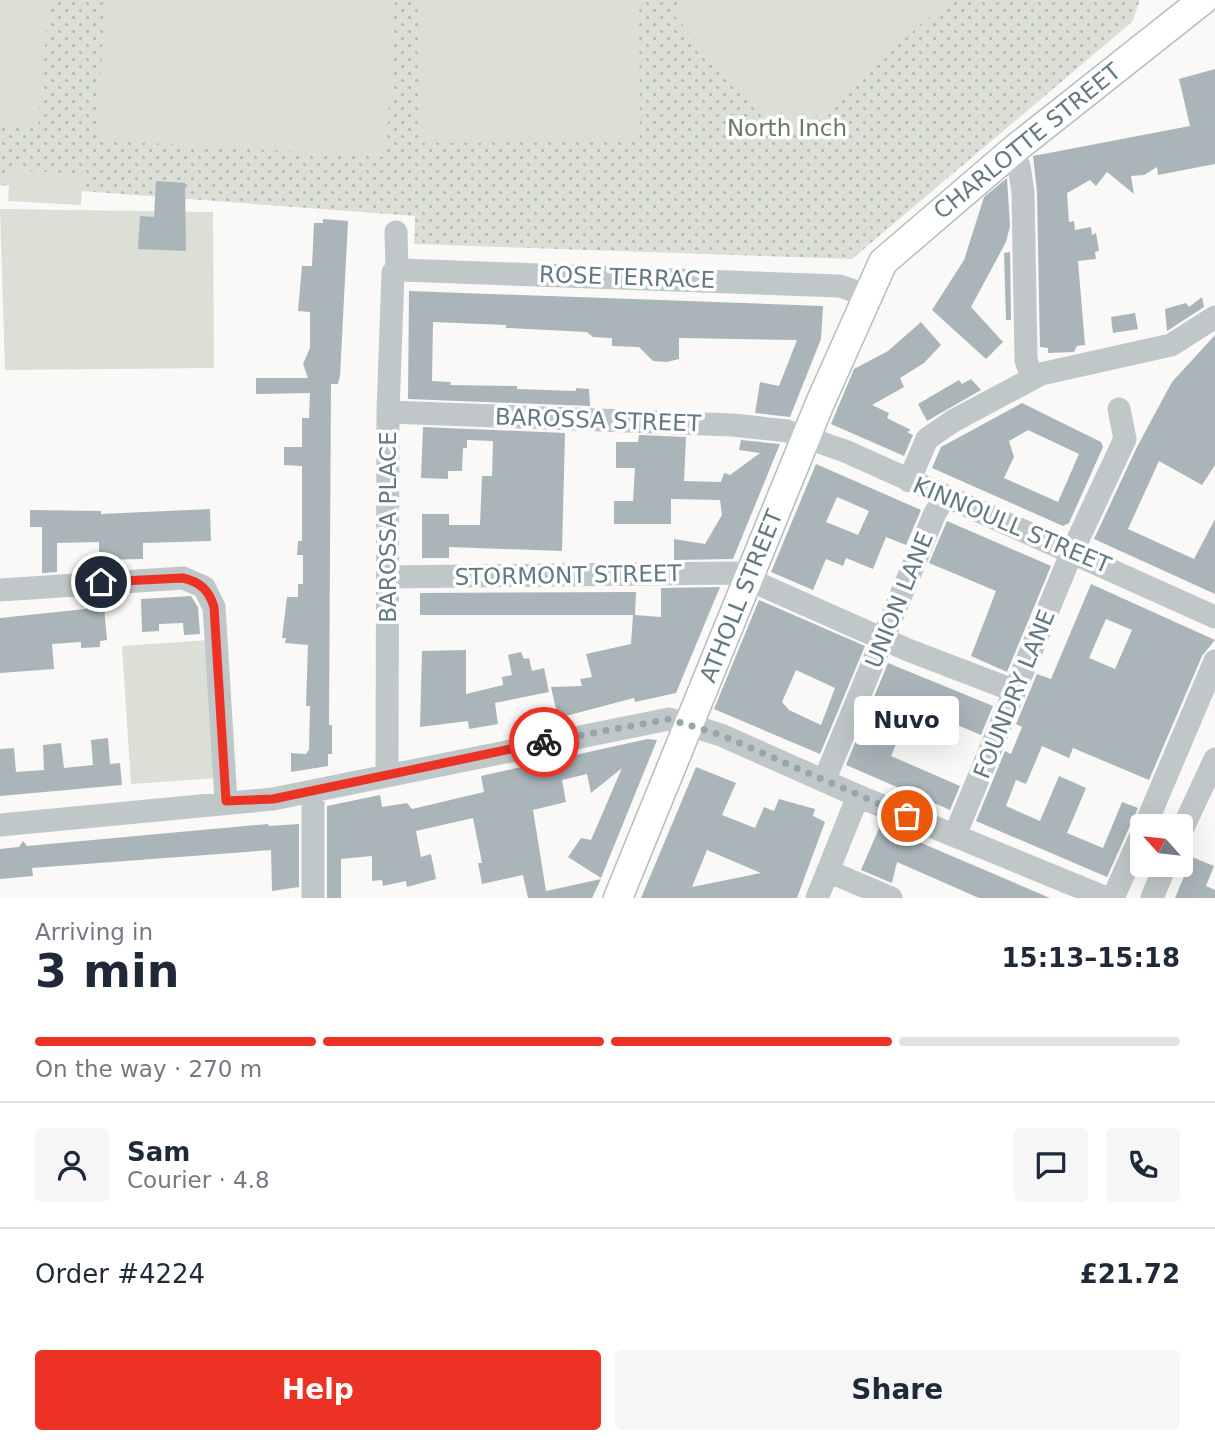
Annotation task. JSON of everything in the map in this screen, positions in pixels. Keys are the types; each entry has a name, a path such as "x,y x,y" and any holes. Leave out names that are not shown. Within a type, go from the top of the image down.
{"main road":[{"name":"CHARLOTTE STREET","path":"866,295 877,270 891,251 1203,0"},
{"name":"ATHOLL STREET","path":"618,898 747,578 866,295"}],"street":[{"path":"1203,0 1215,15"},
{"path":"1010,153 1019,166 1023,192 1026,360 1032,379"},
{"name":"BAROSSA PLACE","path":"387,775 388,412 396,232"},
{"name":"ROSE TERRACE","path":"394,274 840,286 866,295"},
{"path":"909,481 931,434 1032,379 1066,367 1171,345 1215,317"},
{"name":"FOUNDRY LANE","path":"956,835 1072,552 1125,439 1119,409"},
{"name":"BAROSSA STREET","path":"388,412 733,425 807,437"},
{"name":"KINNOULL STREET","path":"807,437 1072,552 1215,618"},
{"name":"UNION LANE","path":"824,781 944,497"},
{"name":"STORMONT STREET","path":"388,577 734,573 883,638 1015,691"},
{"path":"0,590 183,578 204,587 214,607 226,801"},
{"path":"1150,814 1215,661"},
{"path":"0,825 226,801 273,799 653,720 669,719 721,735 859,796 1106,898"},
{"path":"1189,814 1215,759"},
{"path":"313,791 313,898"},
{"path":"817,898 859,796"},
{"path":"1112,898 1130,859"},
{"path":"828,871 891,898"},
{"path":"1152,898 1161,877"}],"green space":[{"name":"North Inch","path":"0,0 1140,0 1132,22 852,259 414,244 415,216 0,185"},
{"path":"0,0 49,0 38,126 0,123"},
{"path":"105,0 395,0 386,157 97,140"},
{"path":"418,0 639,0 640,142 419,143"},
{"path":"690,0 949,0 785,143 673,14"},
{"path":"10,170 83,174 81,205 8,201"},
{"path":"0,209 213,212 214,368 5,370"},
{"path":"209,640 218,778 131,784 122,646"}],"building":[{"path":"1215,69 1215,164 1158,175 1157,167 1144,175 1131,176 1134,194 1107,172 1096,186 1090,180 1067,193 1069,222 1074,221 1075,230 1091,227 1092,235 1096,233 1099,251 1095,252 1096,259 1078,261 1085,345 1077,346 1074,352 1048,353 1048,348 1040,347 1037,192 1033,156 1190,126 1179,79"},
{"path":"1007,178 1010,226 1006,242 971,307 1003,342 986,359 932,310 964,260 984,197"},
{"path":"156,181 185,183 186,251 138,249 140,216 154,217"},
{"path":"323,219 348,221 340,376 338,384 331,384 329,725 332,725 332,754 328,754 328,766 291,772 291,753 306,754 309,750 310,706 306,706 308,645 285,643 286,638 282,638 287,597 298,597 298,584 303,584 303,555 297,555 298,541 302,541 302,466 284,465 284,447 302,447 302,418 309,418 310,393 256,394 256,378 308,378 303,364 310,348 310,312 298,311 302,266 312,266 314,223 323,223"},
{"path":"1010,252 1011,320 1006,320 1004,253"},
{"path":"409,291 823,306 821,339 790,417 755,413 760,382 779,386 797,340 679,338 679,359 667,362 653,361 639,347 612,346 612,338 593,337 587,332 506,328 506,325 433,322 432,381 451,382 450,385 517,386 517,389 589,389 590,406 408,399"},
{"path":"1202,297 1204,307 1167,331 1165,309 1186,303 1189,307"},
{"path":"1135,313 1138,329 1113,333 1111,317"},
{"path":"921,322 941,345 924,363 900,378 904,387 872,405 889,413 887,418 911,430 907,432 913,435 904,456 831,424 854,369 888,351"},
{"path":"1215,335 1215,465 1202,485 1159,461 1128,529 1194,559 1215,519 1215,594 1094,539 1137,447 1172,382"},
{"path":"971,379 981,390 927,421 918,404 959,380 962,384"},
{"path":"1022,403 1101,442 1103,447 1069,523 1063,526 932,468 941,447","holes":["1028,430 1079,454 1058,502 1004,478 1014,457 1009,441"]},
{"path":"423,427 565,433 562,551 449,547 449,558 422,558 422,514 449,514 449,525 480,525 482,476 492,476 493,441 467,440 467,448 463,448 462,471 448,471 448,479 421,478"},
{"path":"639,435 686,437 684,481 721,482 724,473 730,475 760,453 739,450 741,440 780,444 733,559 674,560 674,539 705,544 722,515 720,500 671,499 671,524 614,524 614,501 633,501 635,468 616,468 616,442 638,442"},
{"path":"816,464 921,510 906,545 886,537 873,569 846,558 843,566 826,559 813,590 771,572","holes":["837,497 869,511 858,535 826,522"]},
{"path":"210,509 211,541 143,543 143,559 99,560 99,542 57,543 57,572 42,573 42,527 30,527 30,510 101,511 101,514"},
{"path":"947,521 1051,566 1007,672 971,656 996,591 929,563"},
{"path":"1091,584 1215,640 1202,656 1149,780 1073,748 1069,758 1042,746 1026,784 1016,780 1006,806 1040,821 1059,776 1086,788 1067,833 1103,848 1122,802 1138,808 1135,814 1130,814 1130,826 1107,877 976,821 1005,751 1011,754 1022,727 1016,724 1037,674 1051,679","holes":["1106,619 1132,630 1115,669 1089,658"]},
{"path":"720,587 676,693 635,702 634,698 558,718 551,687 582,686 580,679 592,677 586,654 631,644 633,615 420,615 420,593 636,592 635,615 661,617 661,588"},
{"path":"191,596 198,607 200,634 184,635 183,623 159,624 159,631 142,632 141,599"},
{"path":"759,600 865,646 820,754 714,709","holes":["796,670 835,688 821,725 789,710 782,702"]},
{"path":"104,607 107,640 100,641 100,647 81,648 81,642 52,644 54,669 0,673 0,618"},
{"path":"466,650 466,694 503,685 502,677 512,675 508,655 521,652 524,659 529,658 532,671 544,668 549,692 495,703 498,724 469,729 468,721 420,727 422,651"},
{"path":"888,663 993,706 981,735 912,706 891,756 960,786 950,810 846,765"},
{"path":"108,738 110,764 120,763 122,785 0,796 0,749 14,748 16,772 44,770 43,745 61,743 64,768 93,765 91,740"},
{"path":"647,739 657,740 601,878 568,857 581,838 591,840 622,768 591,793 587,774 562,780 566,802 533,810 546,891 601,879 592,898 528,898 523,875 482,884 478,863 482,863 473,818 416,831 421,857 431,854 436,879 407,887 406,881 383,886 382,880 372,881 372,856 341,859 341,898 327,898 327,806 380,795 382,807 407,803 412,809 484,792 481,776"},
{"path":"696,767 736,783 722,815 755,828 764,807 774,811 779,799 815,809 813,816 825,822 797,898 641,898","holes":["707,850 761,873 692,887"]},
{"path":"268,824 299,824 299,887 272,891 271,850 32,868 33,876 0,879 0,849 19,847 23,841 27,846"},
{"path":"880,826 1050,898 979,898 897,862 892,883 861,870"},
{"path":"1194,858 1214,866 1206,886 1215,890 1215,898 1175,898 1184,877 1194,877"}],"way so far":[{"path":"544,742 669,719 721,735 907,816"}],"place":[{"name":"Nuvo","path":"907,816"}],"route":[{"path":"101,582 183,578 204,587 212,599 226,801 273,799 544,742"}]}
